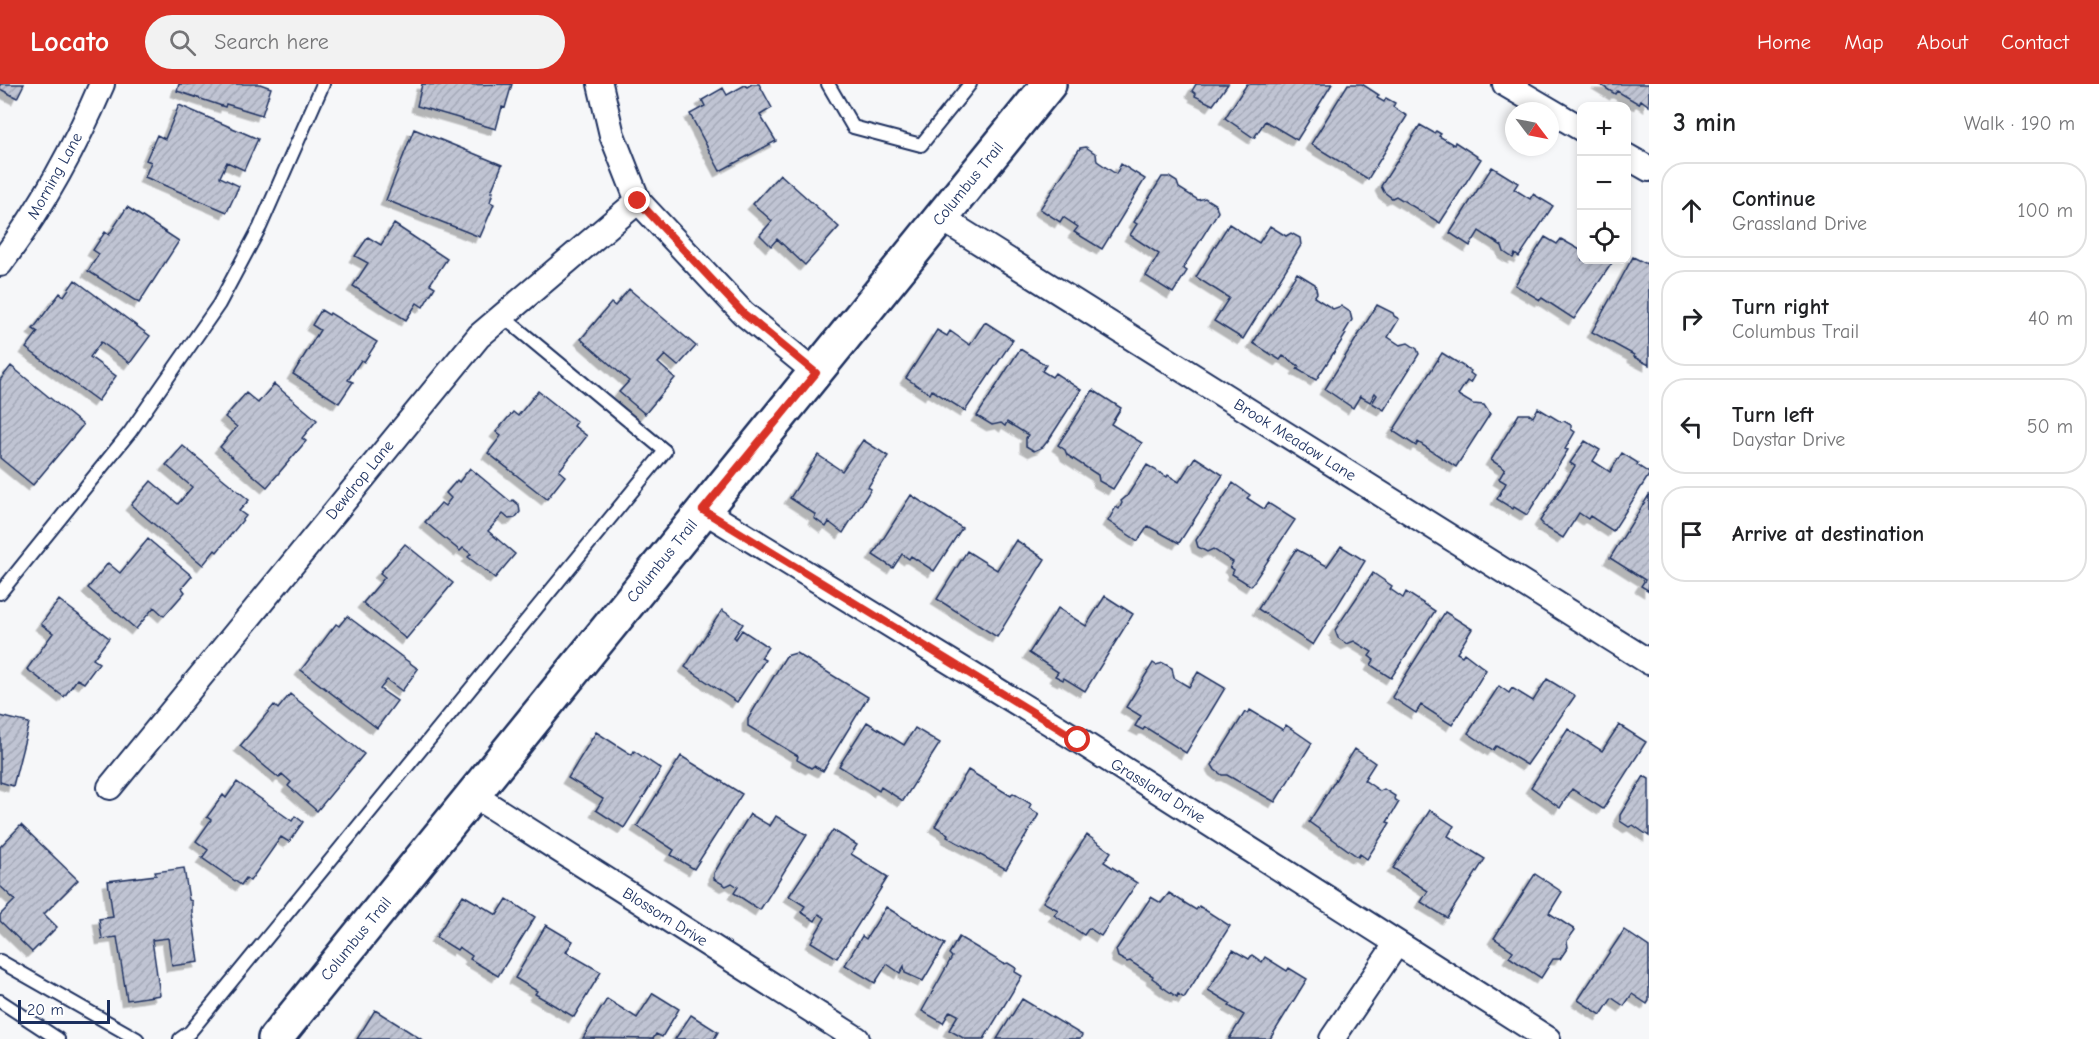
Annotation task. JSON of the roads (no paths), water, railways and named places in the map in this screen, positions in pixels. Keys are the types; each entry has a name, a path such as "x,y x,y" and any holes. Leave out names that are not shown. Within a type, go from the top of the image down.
{"street":[{"name":"Morning Lane","path":"0,264 27,228 89,114 102,84"},
{"path":"600,84 612,135 638,201 743,313 816,373"},
{"name":"Columbus Trail","path":"275,1039 1049,84"},
{"path":"1504,84 1577,127"},
{"path":"1631,159 1649,169"},
{"name":"Dewdrop Lane","path":"110,787 479,336 638,201"},
{"name":"Brook Meadow Lane","path":"942,218 1649,662"},
{"name":"Grassland Drive","path":"703,510 1078,740 1548,1039"},
{"name":"Blossom Drive","path":"473,795 857,1039"},
{"path":"1332,1039 1397,943"}],"lane":[{"path":"0,593 130,432 219,304 260,227 323,84"},
{"path":"828,84 853,127 921,145 970,84"},
{"path":"180,1039 190,1032 665,451 501,315"},
{"path":"0,961 137,1039"},
{"path":"0,1001 58,1039"}]}
